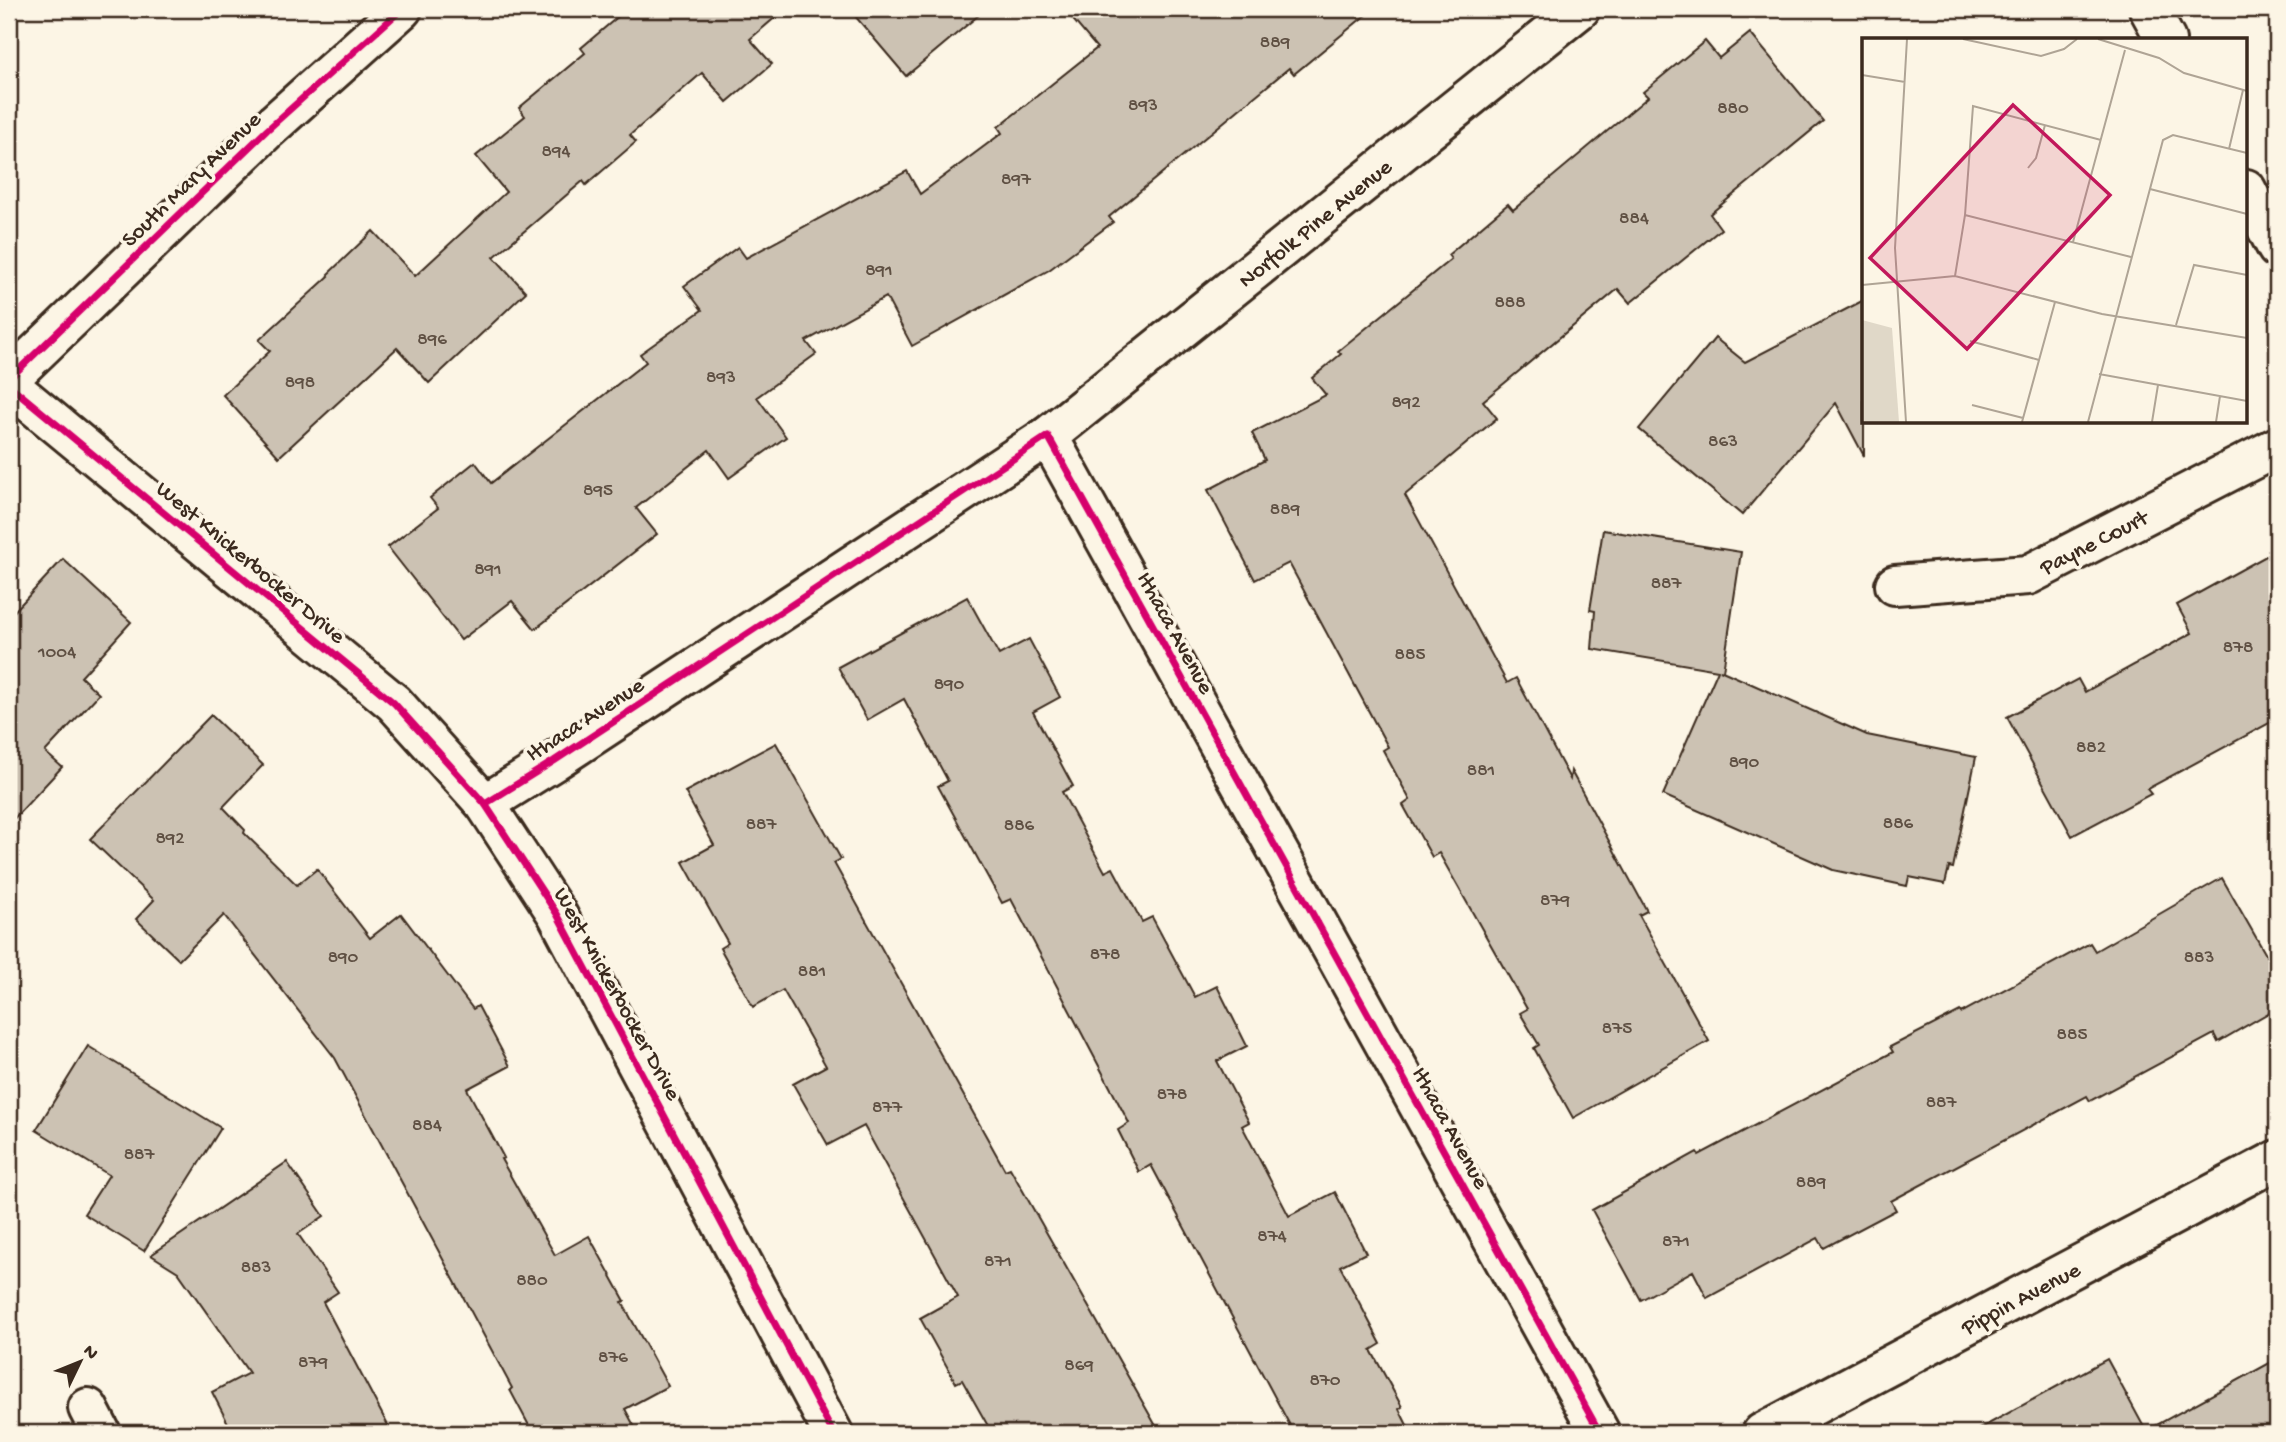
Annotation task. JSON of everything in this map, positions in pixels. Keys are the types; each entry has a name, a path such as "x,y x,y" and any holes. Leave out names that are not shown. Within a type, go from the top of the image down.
{"street":[{"name":"South Mary Avenue","path":"9,379 267,130 402,9"},
{"name":"Norfolk Pine Avenue","path":"1048,436 1580,9"},
{"path":"2149,9 2165,38"},
{"path":"2248,193 2277,248"},
{"name":"West Knickerbocker Drive","path":"9,385 394,703 485,804 557,914 833,1433"},
{"name":"Ithaca Avenue","path":"485,804 1048,436 1600,1433"},
{"name":"Payne Court","path":"1895,585 2028,575 2277,447"},
{"name":"Pippin Avenue","path":"1762,1433 2277,1160"}],"building":[{"path":"627,9 785,9 750,39 772,64 727,102 702,73 630,135 636,142 586,185 583,181 494,257 526,292 429,383 397,348 279,457 223,395 270,351 259,340 329,276 328,274 373,231 415,276 506,192 476,156 525,116 519,108 585,53 581,48"},
{"path":"849,9 986,9 906,76"},
{"path":"1064,9 1373,9 1294,74 1289,68 1109,217 1113,222 1049,270 912,346 886,297 806,341 816,354 757,397 786,437 729,478 709,450 636,508 657,534 535,629 512,601 461,640 388,547 438,508 430,498 475,462 491,483 646,362 640,354 702,310 684,286 738,247 746,258 907,171 920,194 1002,133 998,127 1097,48"},
{"path":"1750,33 1823,121 1710,214 1721,229 1630,303 1618,289 1483,401 1497,418 1405,495 1507,683 1516,678 1570,779 1571,771 1647,911 1639,915 1709,1041 1573,1118 1534,1048 1539,1045 1520,1013 1527,1009 1439,853 1432,857 1403,805 1410,800 1383,750 1388,747 1289,563 1255,580 1208,490 1265,460 1252,433 1326,395 1312,378 1341,354 1338,351 1451,259 1448,255 1508,204 1513,210 1648,97 1643,92 1705,41 1719,58"},
{"path":"1862,301 1864,456 1836,403 1742,515 1639,429 1715,338 1745,362"},
{"path":"1603,530 1741,552 1723,671 1720,670 1867,735 1976,757 1953,868 1949,867 1945,884 1909,877 1907,886 1833,870 1663,795 1718,670 1592,649 1595,611 1590,610"},
{"path":"2277,550 2277,719 2147,789 2151,794 2072,836 2007,717 2078,679 2085,692 2192,633 2177,605"},
{"path":"63,559 131,622 81,677 99,694 45,752 62,767 9,824 9,617"},
{"path":"967,597 999,655 1029,639 1060,697 1033,712 1073,786 1062,792 1105,872 1113,868 1142,922 1152,917 1195,997 1217,986 1247,1046 1217,1061 1249,1122 1242,1126 1289,1216 1335,1192 1366,1253 1340,1266 1381,1344 1371,1350 1402,1407 1399,1409 1411,1433 1294,1433 1151,1165 1139,1172 1118,1130 1129,1123 1011,899 1002,903 938,786 948,781 904,699 867,720 838,667"},
{"path":"211,715 263,765 223,807 245,830 244,833 297,885 317,869 370,938 401,914 473,1009 478,1006 510,1066 467,1089 504,1158 501,1159 555,1255 589,1236 668,1386 625,1409 638,1433 533,1433 510,1390 512,1388 335,1058 224,915 179,960 136,919 154,900 90,839"},
{"path":"776,743 841,859 834,863 1005,1170 1010,1168 1160,1433 992,1433 962,1380 956,1383 920,1318 958,1297 864,1126 828,1145 793,1084 826,1066 783,990 753,1007 720,948 728,943 683,862 714,845 685,792"},
{"path":"2222,878 2277,974 2277,1008 2218,1042 2214,1034 2090,1101 2087,1096 1891,1201 1896,1210 1824,1248 1818,1238 1707,1298 1693,1271 1641,1300 1592,1210 1697,1152 1699,1155 1893,1052 1890,1047 1960,1011 1961,1013 2090,943 2095,951"},
{"path":"88,1046 221,1128 144,1251 84,1214 109,1175 36,1130"},
{"path":"287,1162 324,1216 298,1234 338,1292 323,1302 392,1433 233,1433 212,1392 249,1373 178,1272 151,1255"},
{"path":"2107,1359 2146,1431 2277,1359 2277,1433 1972,1433"}],"cycle path":[{"path":"9,379 267,130 402,9"},
{"path":"9,385 394,703 485,804 557,914 833,1433"},
{"path":"485,804 1048,436 1600,1433"}]}
